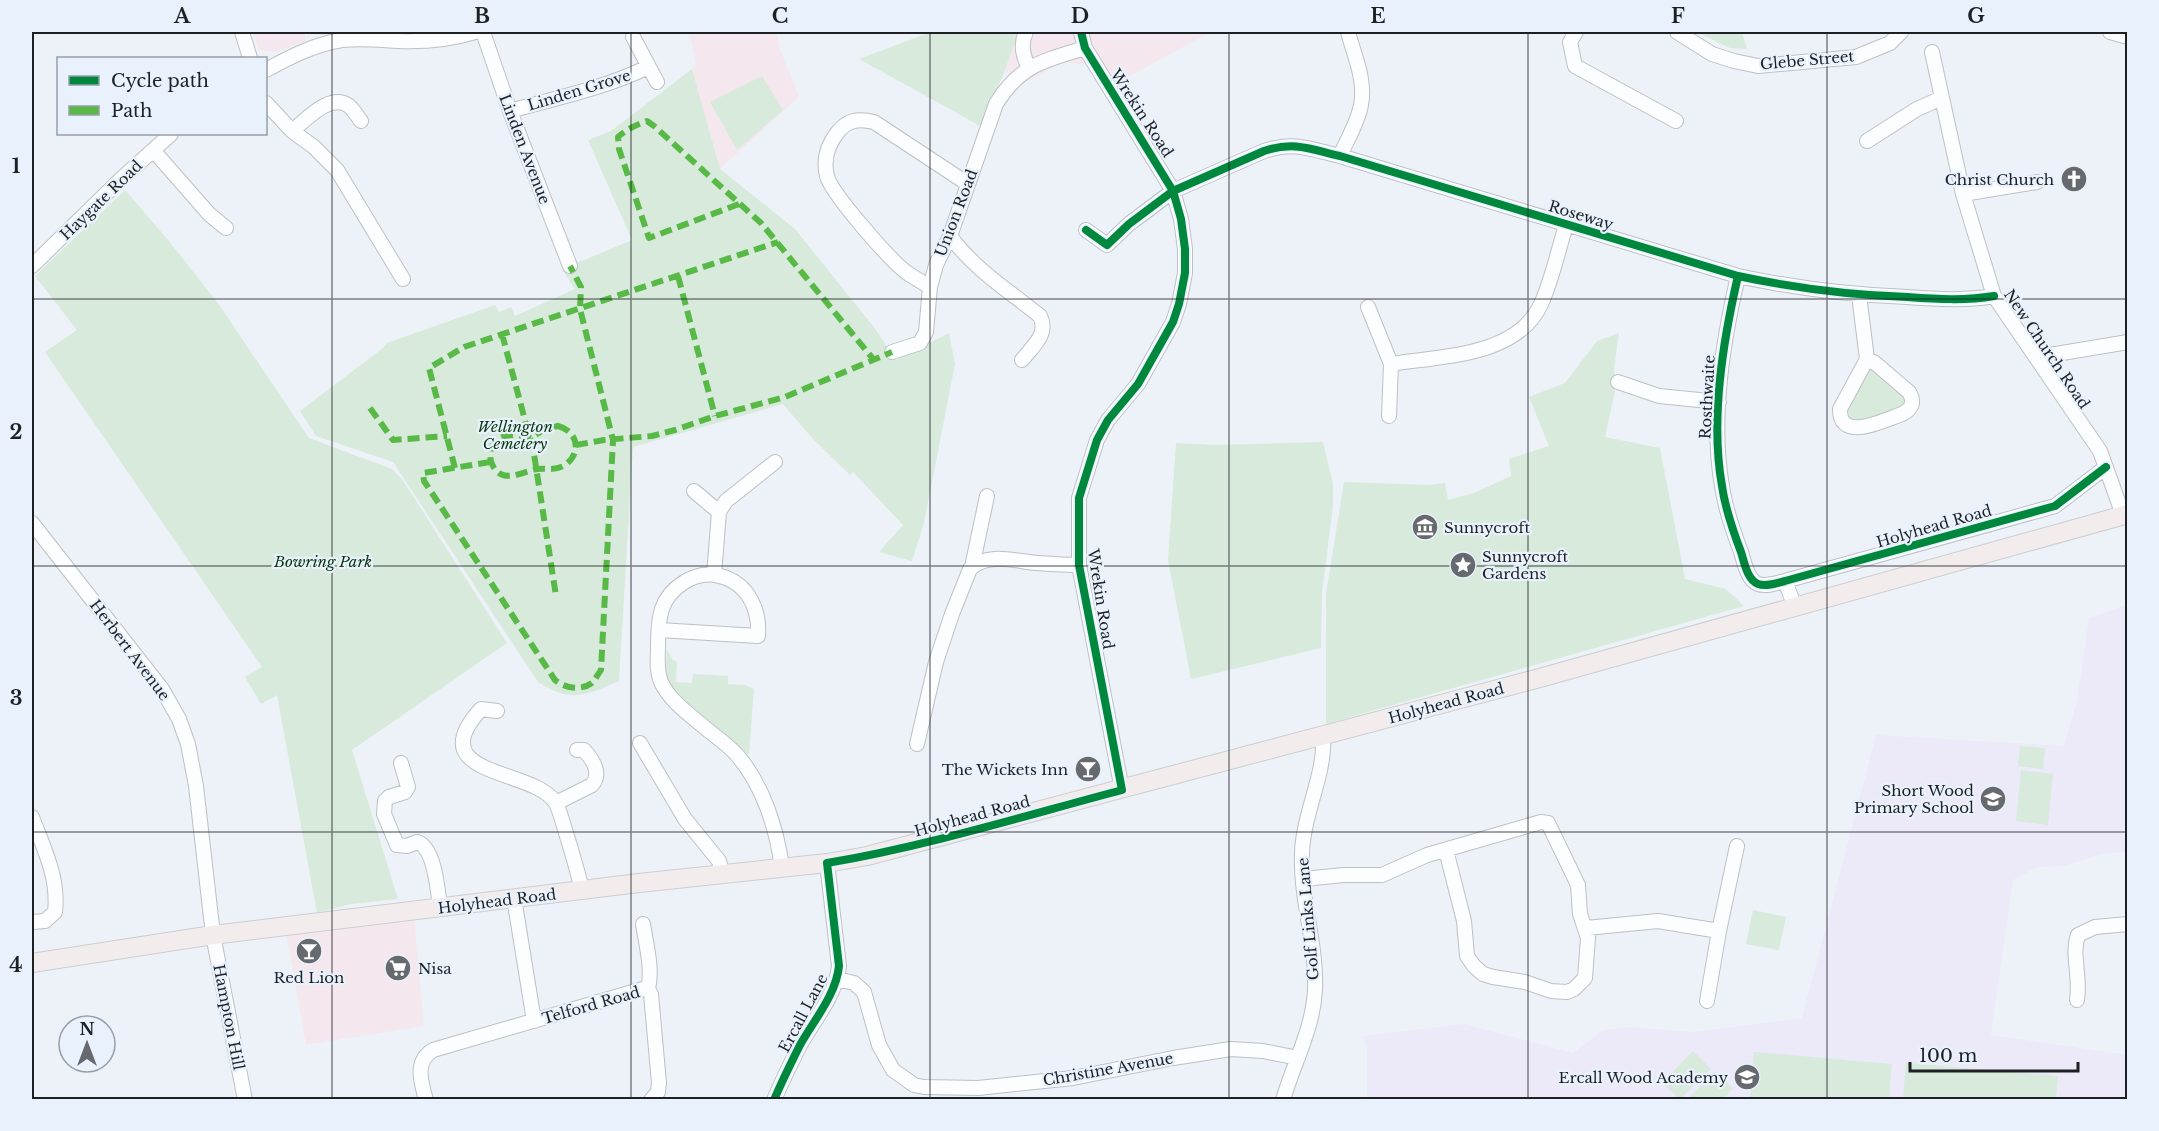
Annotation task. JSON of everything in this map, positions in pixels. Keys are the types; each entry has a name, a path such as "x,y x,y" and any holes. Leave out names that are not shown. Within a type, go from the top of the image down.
{"main road":[{"name":"Holyhead Road","path":"32,963 213,935 827,863 867,856 1323,736 2125,515"}],"street":[{"path":"242,32 250,57"},
{"path":"267,70 322,44 344,40 426,42 455,38 475,32"},
{"name":"Linden Avenue","path":"483,32 510,111 570,266"},
{"path":"1026,32 1022,52 1029,69"},
{"name":"Wrekin Road","path":"1081,32 1084,48 1173,190 1181,219 1185,249 1185,273 1173,322 1138,384 1108,420 1097,440 1079,498 1079,566 1122,790"},
{"path":"1340,156 1358,116 1363,97 1360,74 1348,32"},
{"path":"1576,32 1570,42 1575,66 1676,121"},
{"name":"Glebe Street","path":"1677,32 1712,54 1758,66 1856,57 1890,43 1902,32"},
{"path":"2110,32 2127,37"},
{"name":"Linden Grove","path":"633,37 657,82"},
{"name":"Union Road","path":"892,352 920,343 926,332 930,287 936,265 950,236 996,104 1006,88 1020,74 1040,62 1084,48"},
{"name":"New Church Road","path":"1932,52 1964,194 1994,296 2100,451 2125,515"},
{"name":"Linden Grove","path":"510,111 581,91 648,67"},
{"path":"1867,141 1917,109 1942,98"},
{"path":"292,131 325,105 338,101 347,104 361,121"},
{"path":"267,104 292,131 314,147 337,170 394,274"},
{"path":"930,287 906,272 836,196 827,178 826,153 843,126 849,122 865,120 874,122 968,184"},
{"name":"Haygate Road","path":"32,266 170,135"},
{"name":"Roseway","path":"1086,230 1107,245 1129,224 1173,190 1279,146 1298,146 1340,156 1738,276 1798,288 1859,295 1948,299 1994,296"},
{"path":"153,150 209,214 226,228"},
{"path":"1964,194 2037,182"},
{"path":"1391,364 1471,352 1505,341 1520,332 1533,319 1542,303 1566,225"},
{"path":"950,236 958,248 972,261 1040,316 1044,324 1042,335 1022,360"},
{"name":"Rosthwaite","path":"1738,276 1727,322 1719,402 1718,451 1722,487 1745,564 1752,580 1758,584"},
{"path":"1859,295 1868,359 1839,409 1839,417 1848,428 1857,428 1902,414 1909,411 1912,405 1909,392 1868,359"},
{"path":"1368,307 1391,364 1389,416"},
{"path":"2039,362 2050,356 2127,342"},
{"path":"1618,382 1659,396 1719,402"},
{"path":"714,575 719,512 726,501 775,462"},
{"name":"Holyhead Road","path":"1758,584 1785,581 2055,506 2106,467"},
{"path":"693,491 719,512"},
{"path":"917,744 926,700 951,614 965,578 972,567 987,496"},
{"name":"Herbert Avenue","path":"32,523 162,689 179,719 188,744 194,776 213,935"},
{"path":"972,567 983,561 1008,559 1079,566"},
{"path":"659,630 758,636 759,623 750,596 728,579 714,575 702,575 686,581 672,592 662,608 659,630 657,670 670,696 736,754 745,766 770,816 782,868"},
{"path":"1785,581 1795,607"},
{"path":"497,711 481,709 464,732 464,749 483,768 532,784 542,789 556,803 575,859 582,890"},
{"name":"Golf Links Lane","path":"1283,1100 1309,1028 1315,992 1302,852 1304,832 1323,753 1323,736"},
{"path":"640,743 685,819 719,861 723,874"},
{"path":"556,803 596,781 594,763 584,750 577,750"},
{"path":"401,762 408,787 405,792 389,797 385,801 384,814 397,844 406,846 417,842 424,846 435,871 440,908"},
{"path":"32,817 50,862 57,894 55,912 45,921 32,922"},
{"path":"1303,879 1344,875 1382,875 1415,859 1541,822 1548,823 1578,885 1580,914 1588,938 1585,978 1568,992 1551,991 1525,982 1484,974 1474,966 1467,956 1464,921 1446,850"},
{"path":"1707,1001 1737,846"},
{"name":"Ercall Lane","path":"774,1100 800,1045 837,979 839,966 827,863"},
{"name":"Telford Road","path":"514,898 534,1021"},
{"path":"1586,928 1658,921 1719,931"},
{"name":"Telford Road","path":"643,924 649,962 648,989 651,993 659,1083 658,1092 651,1100"},
{"path":"2077,1000 2079,987 2075,944 2078,935 2095,927 2127,924"},
{"name":"Hampton Hill","path":"213,935 245,1100"},
{"name":"Christine Avenue","path":"837,979 854,983 864,992 879,1045 893,1070 906,1080 924,1087 978,1088 1074,1078 1231,1049 1263,1051 1298,1058"},
{"name":"Telford Road","path":"426,1100 420,1066 428,1053 433,1050 648,989"}],"shaded area":[{"path":"253,32 304,32 306,41 275,52 259,50"},
{"path":"689,32 776,32 779,46 799,97 720,169 692,69 696,63"},
{"path":"1018,32 1211,32 1117,83 1103,67 1063,62 1019,86 1005,70"},
{"path":"2127,605 2127,852 2101,854 2065,866 2037,867 2013,880 1991,1035 2127,1055 2127,1099 1367,1099 1367,1050 1364,1036 1464,1024 1573,1053 1603,1030 1629,1027 1694,1032 1802,1018 1876,735 2064,746 2077,701 2089,618"},
{"path":"414,916 424,1026 306,1045 286,932"}],"green space":[{"path":"931,32 1018,32 982,127 859,59"},
{"path":"1697,32 1742,32 1747,49 1730,48"},
{"name":"Wellington Cemetery","path":"692,69 720,169 795,229 873,326 896,360 949,333 955,364 924,523 912,561 879,552 903,525 853,472 850,475 812,438 783,404 633,447 619,681 587,693 569,695 550,689 538,682 393,462 316,436 300,411 387,343 495,305 499,312 511,307 515,316 575,289 563,271 570,266 632,240 588,140 611,131"},
{"path":"762,76 783,110 737,150 710,102"},
{"name":"Bowring Park","path":"125,190 220,306 309,438 392,469 402,479 507,643 352,750 398,899 351,904 317,913 277,695 261,704 245,677 262,667 45,352 77,330 35,276"},
{"name":"Sunnycroft Gardens","path":"1619,333 1614,368 1615,391 1605,437 1660,448 1685,579 1726,589 1744,606 1326,724 1326,594 1344,482 1429,485 1445,483 1448,500 1474,493 1511,476 1509,459 1549,446 1529,397 1565,383 1597,341"},
{"path":"1873,367 1907,399 1905,407 1856,423 1844,415 1865,369"},
{"path":"1323,442 1333,483 1333,506 1322,593 1321,648 1191,679 1168,560 1176,443 1215,445"},
{"path":"667,649 672,659 677,662 676,682 692,683 693,674 728,676 728,684 745,685 754,689 749,754 744,755 687,705 665,681"},
{"path":"2020,746 2045,748 2043,769 2018,766"},
{"path":"2021,770 2053,774 2048,825 2016,821"},
{"path":"1753,910 1786,917 1779,950 1746,944"},
{"path":"1693,1051 1711,1069 1680,1099 1662,1083"},
{"path":"1754,1052 1892,1064 1889,1099 1750,1099"},
{"path":"1906,1063 2058,1076 2056,1099 1903,1099"},
{"path":"1715,1071 1733,1088 1723,1099 1688,1099"}],"marked path":[{"path":"739,204 649,238 619,149 618,137 632,127 647,121 654,126 761,223 874,360"},
{"path":"455,468 429,368 464,347 778,242"},
{"path":"490,462 423,473 424,481 555,680 573,688 588,685 593,682 601,670 613,440 580,309 581,287 570,266"},
{"path":"678,276 715,416"},
{"path":"502,334 534,454 556,596"},
{"path":"576,445 652,436 675,430 715,416 785,397 892,352"},
{"path":"370,408 393,440 447,436"},
{"path":"558,426 570,433 575,443 574,455 565,465 513,476 496,471 490,456 493,444 497,440 513,435 531,438 545,429 558,426"}],"cycle path":[{"path":"774,1100 800,1045 824,1007 837,977 839,966 827,863 938,839 1122,790 1079,565 1079,498 1097,440 1108,420 1138,384 1173,322 1185,273 1185,249 1181,219 1173,191 1085,48 1081,32"},
{"path":"1086,230 1107,245 1129,224 1173,191 1264,151 1293,146 1340,156 1738,276 1864,295 1950,299 1994,296"},
{"path":"1738,276 1723,353 1717,434 1727,511 1745,565 1754,582 1761,585 1779,583 2055,506 2106,467"}],"place":[{"name":"Christ Church","path":"2074,179"},
{"name":"Sunnycroft","path":"1425,527"},
{"name":"Sunnycroft Gardens","path":"1463,565"},
{"name":"The Wickets Inn","path":"1088,769"},
{"name":"Short Wood Primary School","path":"1993,799"},
{"name":"Red Lion","path":"309,951"},
{"name":"Nisa","path":"398,968"},
{"name":"Ercall Wood Academy","path":"1747,1077"}]}
